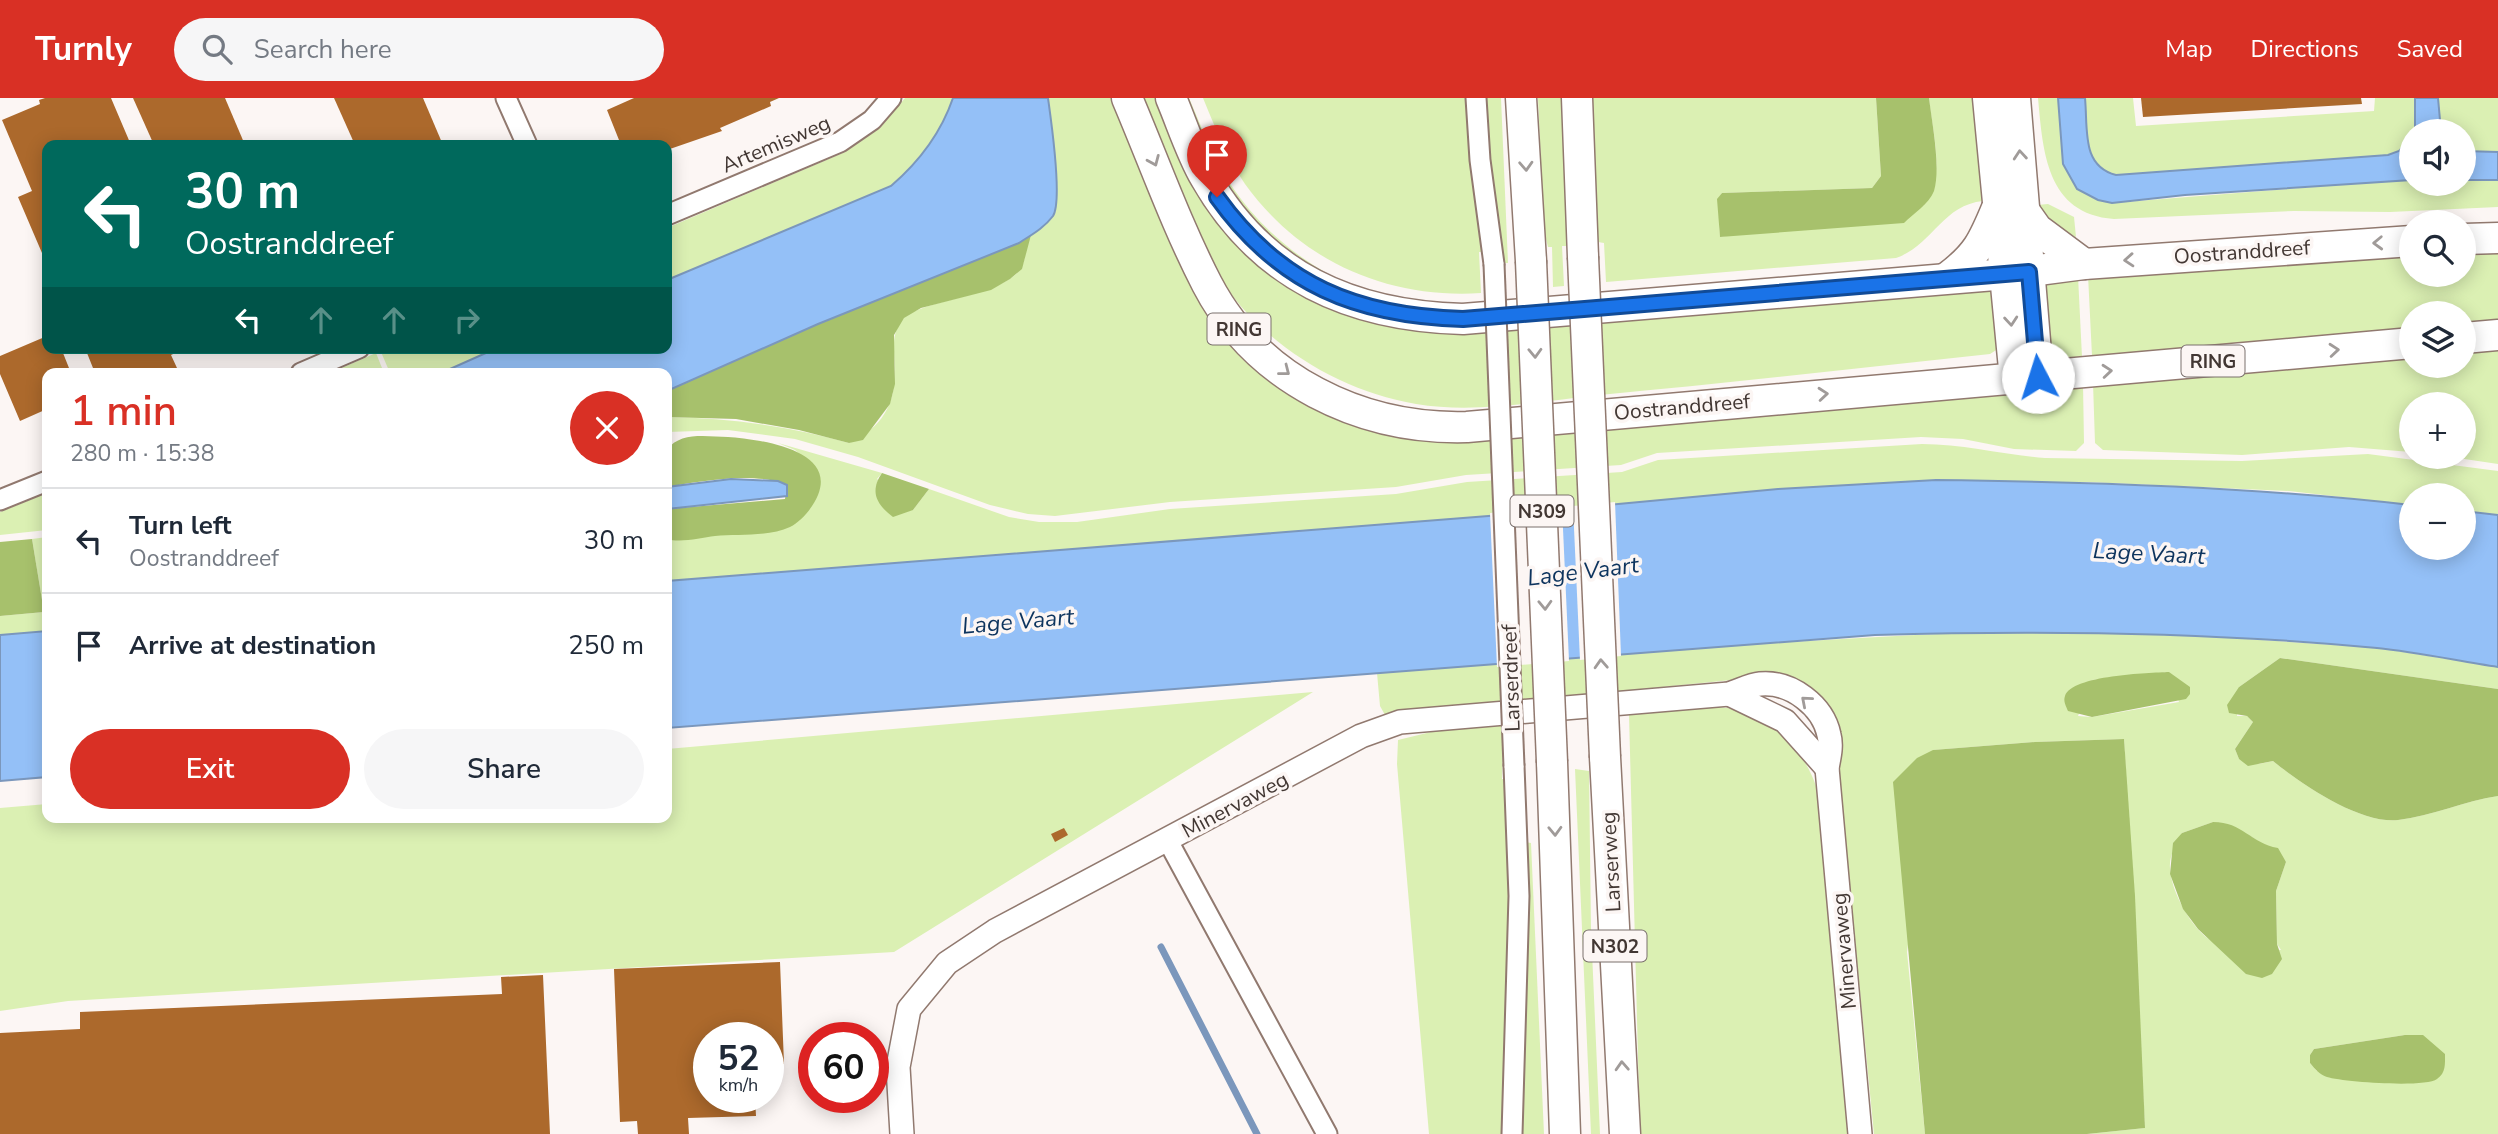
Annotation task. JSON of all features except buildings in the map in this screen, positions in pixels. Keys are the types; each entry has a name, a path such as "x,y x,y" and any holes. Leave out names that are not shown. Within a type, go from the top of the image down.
{"main road":[{"name":"Oostranddreef","path":"1127,98 1194,255 1224,310 1261,351 1315,393 1356,412 1420,427 1467,427 2399,344"},
{"name":"Oostranddreef","path":"1171,98 1203,174 1234,220 1254,242 1298,277 1325,292 1359,306 1396,315 1463,319 2018,273 2084,264 2399,242"},
{"name":"Larserdreef","path":"1521,98 1531,261 1552,762"},
{"name":"N309","path":"1577,98 1605,757"},
{"path":"1988,98 2012,208 2084,264"},
{"path":"2015,98 2012,208 2026,378"},
{"path":"1948,277 1972,258 2012,208"},
{"path":"2476,239 2498,238"},
{"path":"2476,337 2498,335"},
{"name":"Larserweg","path":"1605,757 1625,1134"},
{"name":"N302","path":"1552,762 1565,1134"}],"street":[{"path":"506,98 525,140"},
{"name":"Artemisweg","path":"672,213 840,142 872,120 891,98"},
{"name":"Larserdreef","path":"1476,98 1480,160 1494,264 1514,766 1518,896 1512,1134"},
{"path":"313,368 345,354"},
{"path":"0,500 42,483"},
{"name":"Minervaweg","path":"902,1134 898,1067 908,1009 947,962 995,931 1361,736 1400,722 1729,694 1785,721 1827,768 1860,1134"},
{"path":"1168,841 1327,1134"}],"green space":[{"path":"905,98 953,98 928,146 891,186 672,278 672,226 845,152 880,128"},
{"path":"1048,98 1120,98 1206,295 1371,423 2083,384 2084,443 2076,451 2014,449 1963,439 1921,437 1657,453 1621,465 1466,475 1396,487 1170,502 1055,516 1028,514 990,505 858,457 795,439 728,430 672,432 672,417 759,424 849,443 861,437 879,422 890,403 895,380 895,337 902,320 921,309 999,285 1017,273 1031,236 1055,214 1057,186"},
{"path":"1136,98 1164,98 1194,171 1360,316 1993,286 2004,345 1990,354 1508,406 1439,407 1392,399 1346,383 1303,360 1283,346 1247,313 1228,290 1197,238"},
{"path":"1180,98 1189,98 1213,154 1249,210 1295,252 1321,270 1378,295 1439,305 1482,302 1482,308 1439,309 1355,293 1279,250 1227,194"},
{"path":"1203,98 1467,98 1483,252 1479,252 1481,293 1446,293 1380,282 1349,270 1292,235 1267,211 1245,184 1227,153"},
{"path":"1485,98 1501,98 1508,263 1502,263 1489,164"},
{"path":"1538,98 1564,98 1569,235 1566,246 1562,246 1564,286 1553,287 1552,247 1548,247 1544,231"},
{"path":"1590,98 1876,98 1881,176 1872,188 1722,193 1718,199 1720,237 1923,206 1930,195 1936,169 1929,98 1974,98 1983,201 1957,210 1919,245 1896,258 1606,282 1604,243 1598,242 1595,230"},
{"path":"1876,98 1929,98 1937,170 1932,196 1921,209 1904,223 1720,237 1717,199 1722,193 1872,188 1881,176"},
{"path":"2038,98 2058,98 2063,164 2112,203 2399,180 2399,196 2476,196 2476,180 2498,180 2498,207 2390,212 2294,211 2114,219 2091,215 2074,205 2061,192 2052,176 2042,139"},
{"path":"2085,98 2133,98 2136,126 2374,111 2375,98 2415,98 2416,119 2399,119 2399,151 2388,155 2116,175 2097,164 2088,145"},
{"path":"2438,98 2498,98 2498,152 2476,151 2476,119 2440,119"},
{"path":"2048,204 2074,217 2076,237 2053,225 2037,205"},
{"path":"1031,235 1022,269 1010,279 991,290 921,308 904,318 894,335 895,384 890,404 863,440 849,443 799,430 736,419 672,417 672,389 817,324 1019,243"},
{"path":"2498,251 2498,321 2476,323 2476,301 2399,301 2399,330 2092,356 2088,275 2399,257 2399,287 2476,287 2476,252"},
{"path":"2078,276 2082,357 2057,357 2050,353 2039,280"},
{"path":"2498,349 2498,464 2476,461 2476,392 2399,392 2399,451 2349,447 2242,455 2103,450 2095,443 2093,383 2399,357 2399,378 2476,378 2476,351"},
{"path":"376,354 382,368 342,368"},
{"path":"382,354 484,354 452,368 388,368"},
{"path":"695,436 756,440 790,449 816,466 821,479 818,495 799,521 782,530 763,534 672,540 672,509 785,499 787,485 759,479 727,478 672,486 672,445 679,440"},
{"path":"778,443 882,473 877,479 913,510 929,489 1009,517 1039,522 1077,522 1170,509 1396,494 1467,482 1622,472 1658,460 1922,444 2045,458 2242,461 2368,454 2399,458 2399,469 2476,468 2498,471 2498,515 2476,512 2476,483 2399,483 2399,504 2289,491 2087,482 1778,489 1501,515 672,581 672,539 781,530 816,470 795,450"},
{"path":"882,473 929,489 913,510 893,517 877,498 876,486"},
{"path":"42,495 42,531 0,535 0,512"},
{"path":"42,538 42,600 32,539"},
{"path":"32,539 42,612 0,616 0,542"},
{"path":"42,612 42,631 0,635 0,616"},
{"path":"2039,630 2174,634 2379,648 2498,667 2498,689 2280,658 2239,687 2237,716 2247,716 2253,722 2235,749 2239,759 2259,764 2273,761 2332,801 2366,816 2383,820 2411,818 2498,796 2498,1134 2087,1134 2145,1128 2124,739 2035,742 1933,750 1907,952 1925,1134 1874,1134 1833,717 1771,676 1385,715 1380,706 1377,673 1707,647","holes":["2169,672 2179,702 2092,717 2078,716 2092,680","2213,822 2252,837 2286,862 2276,891 2277,944 2281,950 2218,943 2196,927 2175,891 2170,867 2173,851 2182,833","2405,1035 2317,1071 2310,1063 2310,1055 2314,1049"]},
{"path":"2280,658 2498,689 2498,796 2411,818 2383,820 2366,816 2332,801 2273,761 2248,766 2239,759 2235,749 2253,722 2247,716 2229,713 2227,705 2239,687"},
{"path":"2169,672 2190,687 2190,694 2186,699 2092,717 2068,711 2065,704 2065,696 2071,689 2096,679"},
{"path":"1313,692 894,952 68,1001 0,1011 0,808 42,804 42,823 672,823 672,749"},
{"path":"1719,707 1752,715 1780,732 1801,756 1816,786 1850,1134 1640,1134 1629,714"},
{"path":"1504,725 1502,779 1505,779 1510,890 1504,1134 1429,1134 1397,764 1398,740 1435,731"},
{"path":"2124,739 2135,896 2145,1128 2087,1134 1925,1134 1893,782 1917,758 1933,750 2035,742"},
{"path":"1575,769 1589,771 1591,929 1600,1134 1591,1134"},
{"path":"2213,822 2232,825 2260,842 2278,848 2286,862 2276,891 2277,944 2282,959 2272,974 2262,978 2246,974 2198,929 2183,909 2170,874 2173,843 2182,833"},
{"path":"1525,842 1531,843 1544,1134 1521,1134"},
{"path":"2405,1035 2423,1035 2445,1054 2445,1065 2440,1077 2429,1082 2401,1084 2349,1081 2324,1076 2310,1063 2310,1055 2314,1049"}],"water":[{"path":"953,98 1048,98 1057,194 1053,216 1046,224 1019,243 818,324 672,389 672,368 452,368 484,354 672,354 672,278 891,186 928,146"},
{"path":"2058,98 2085,98 2088,145 2092,155 2097,164 2116,175 2388,155 2399,151 2399,181 2185,195 2112,203 2098,200 2077,189 2063,164"},
{"path":"2415,98 2438,98 2440,119 2415,119"},
{"path":"2476,151 2498,152 2498,180 2476,180"},
{"path":"731,479 778,481 787,485 787,496 672,508 672,486"},
{"name":"Lage Vaart","path":"1936,480 2174,486 2399,504 2399,560 2476,560 2476,512 2498,515 2498,667 2392,650 2251,639 2063,633 1875,635 672,728 672,581 1501,515 1778,489"},
{"path":"42,631 42,777 0,781 0,635"}],"pier":[{"path":"1615,502 1621,656 1580,660 1573,506"},
{"path":"1562,507 1569,661 1497,667 1490,513"}],"waterway":[{"path":"1161,947 1257,1134"}],"route":[{"path":"1217,197 1254,242 1298,277 1359,306 1396,315 1463,319 2029,272 2038,377"}]}
